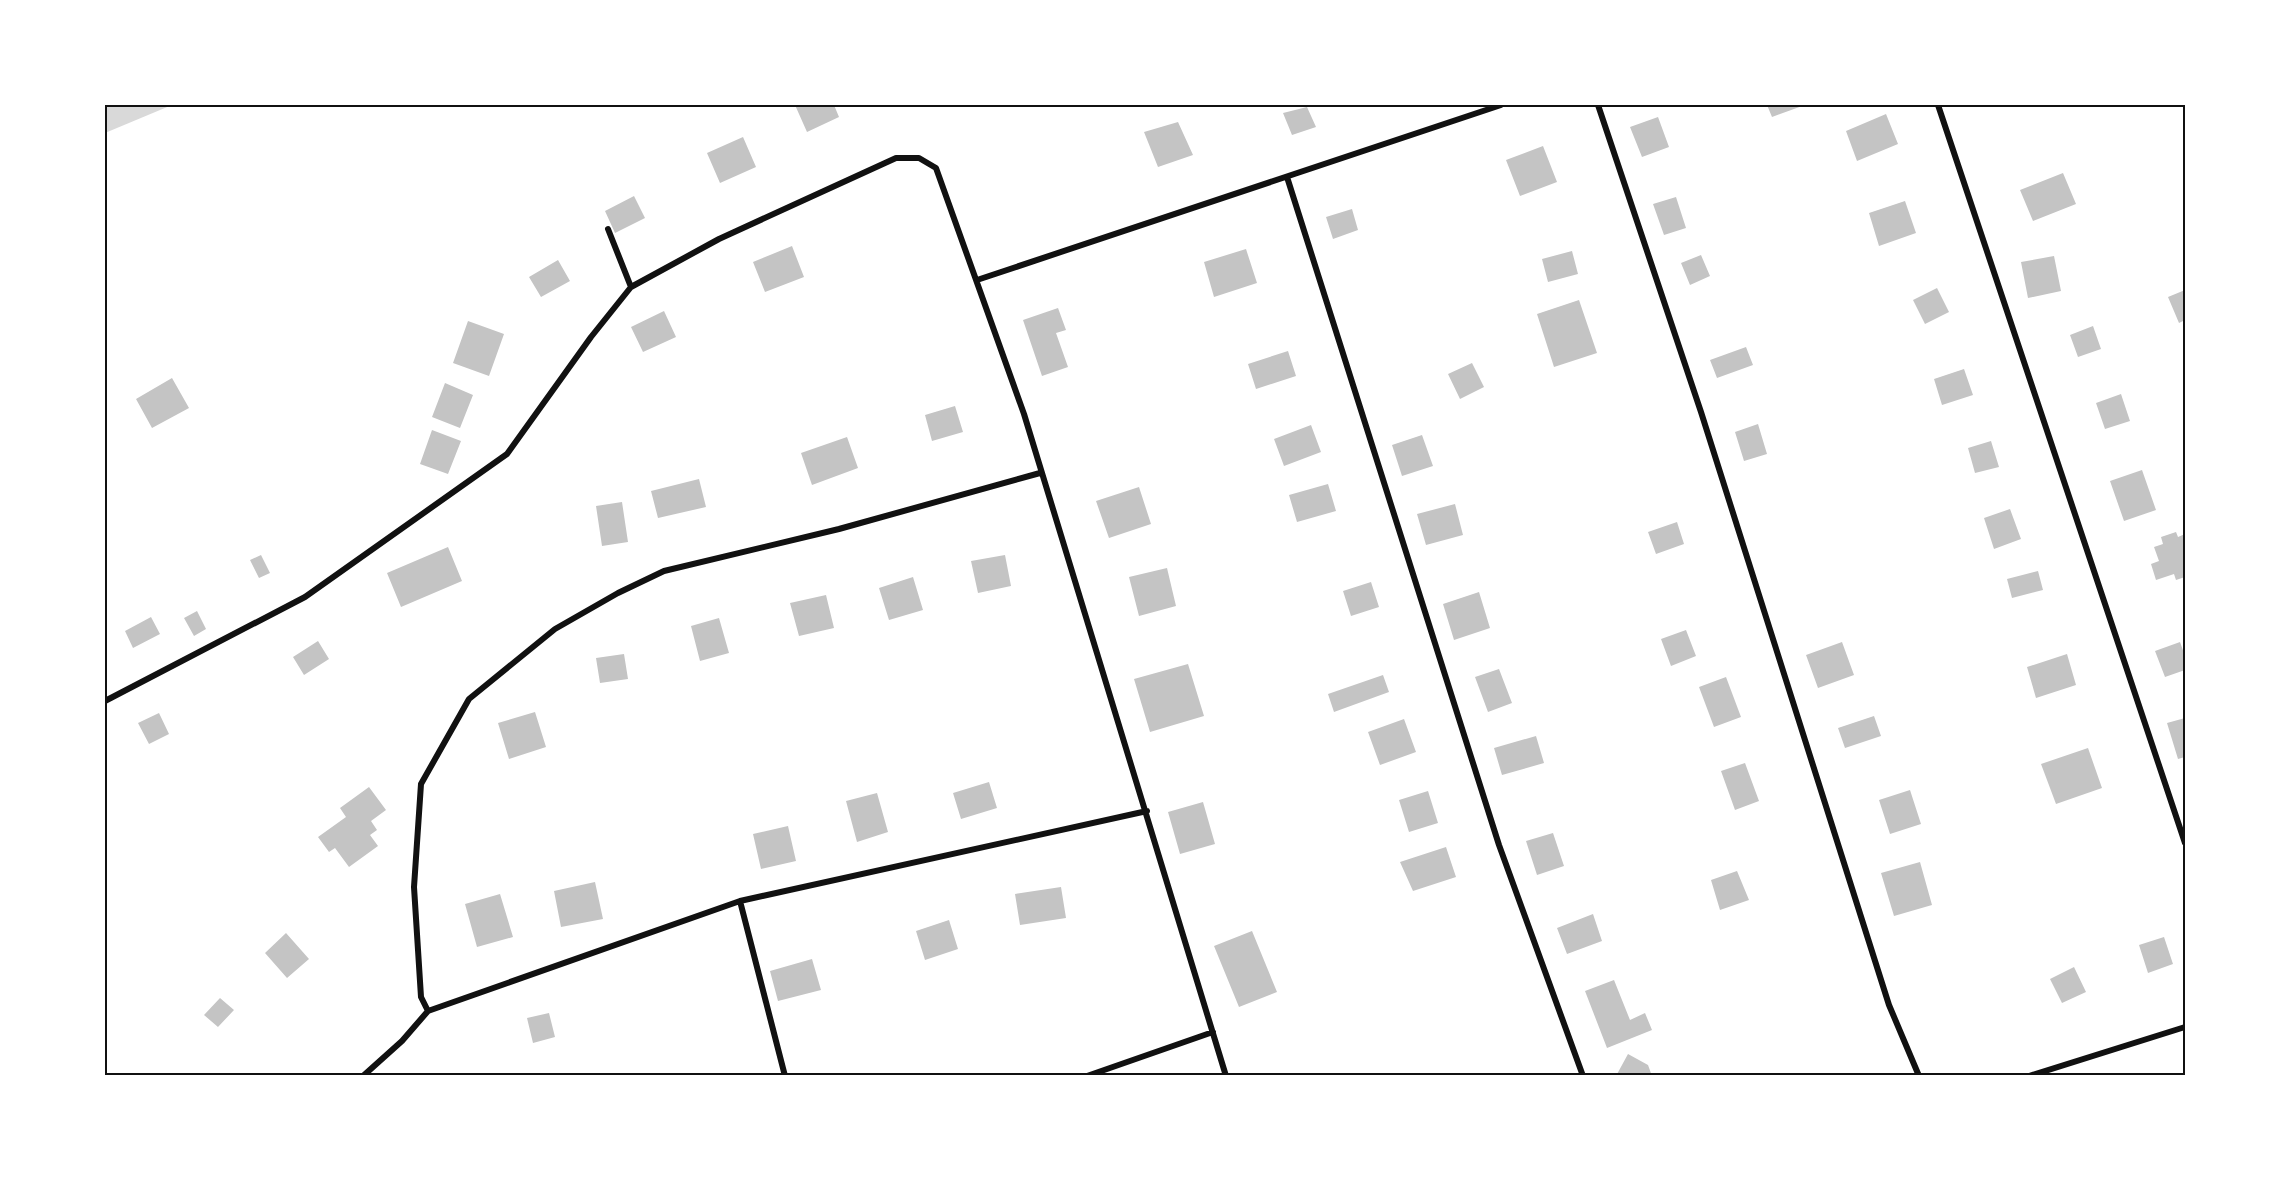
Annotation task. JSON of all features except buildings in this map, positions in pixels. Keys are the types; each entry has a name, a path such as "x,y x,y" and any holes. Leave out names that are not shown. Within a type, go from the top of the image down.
{"street":[{"path":"977,280 1501,105"},
{"path":"1598,105 1701,412 1889,1005 1919,1076"},
{"path":"1938,105 2185,843"},
{"path":"105,701 304,597 507,454 591,337 631,287 719,239 896,158 919,158 936,168 1024,414 1040,473 1226,1076"},
{"path":"1287,177 1499,845 1583,1076"},
{"path":"608,229 631,287"},
{"path":"428,1011 421,998 414,887 421,784 469,699 555,629 618,593 664,572 839,529 1040,473"},
{"path":"363,1076 402,1041 428,1011 740,901 1146,811"},
{"path":"740,901 785,1076"},
{"path":"2029,1076 2185,1027"},
{"path":"1087,1076 1213,1032"}],"shaded area":[{"path":"105,105 172,105 105,133"}]}
